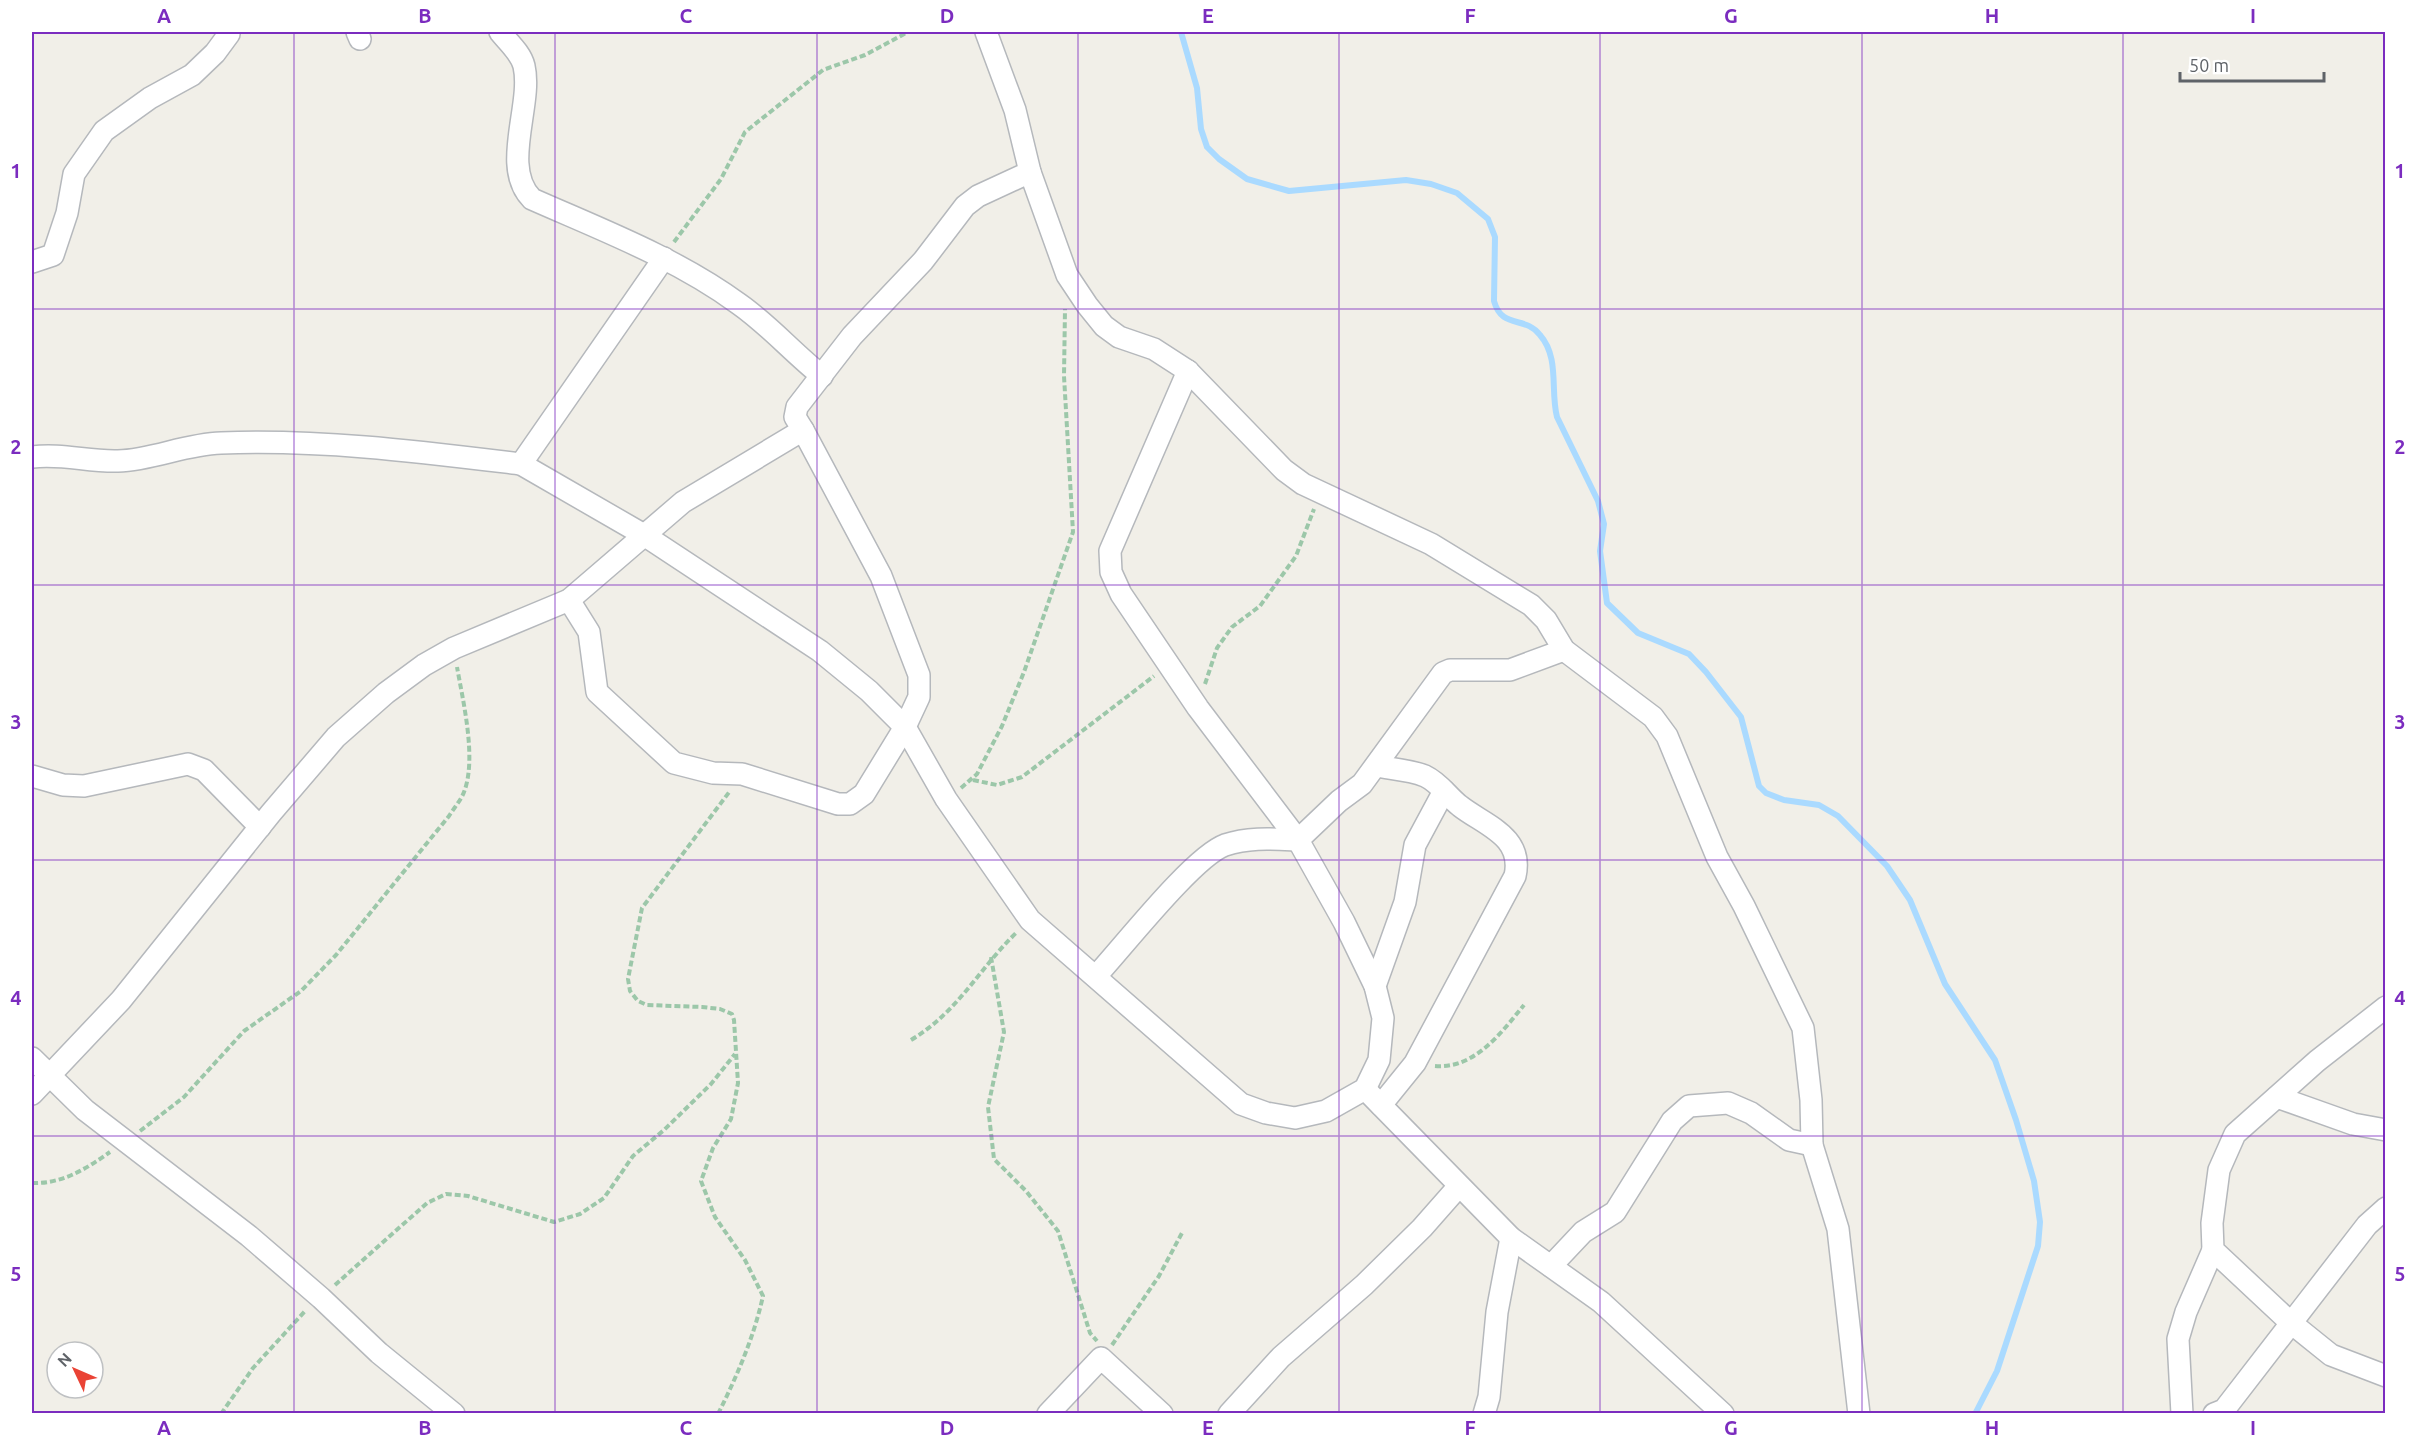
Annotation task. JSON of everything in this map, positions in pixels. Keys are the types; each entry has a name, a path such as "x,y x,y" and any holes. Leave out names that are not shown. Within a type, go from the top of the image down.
{"street":[{"path":"32,262 53,255 67,213 74,174 104,131 150,98 192,75 215,53 229,32"},
{"path":"500,32 524,66 519,160 519,177 523,190 532,199 664,258 738,303 767,325 822,376"},
{"path":"986,32 1015,110 1030,172 1068,275 1104,326 1119,337 1154,349 1188,371 1284,470 1320,493 1431,544 1531,605 1546,620 1564,650 1653,717 1667,736 1717,856 1803,1028 1810,1089 1812,1144 1838,1228 1859,1413"},
{"path":"569,600 589,632 594,682 603,700 674,763 713,773 742,774 838,804 850,804 864,794 905,727 919,697 919,675 881,576 795,417 797,406 852,336 923,261 965,206 978,196 1030,172"},
{"path":"521,464 664,258"},
{"path":"32,457 52,454 117,461 151,456 194,444 311,442 521,464 644,535 820,651 869,691 905,727 946,799 1030,920 1241,1104 1266,1113 1295,1118 1326,1111 1365,1089 1374,1076 1382,1042 1383,1018 1375,986 1344,922 1298,840 1198,708 1120,594 1111,572 1110,551 1188,371"},
{"path":"32,1094 50,1078 141,976 260,827 346,728 424,665 454,648 569,600 683,502 803,430"},
{"path":"1096,976 1200,860 1223,846 1248,839 1298,840 1339,801 1362,784 1443,673 1450,670 1510,670 1564,650"},
{"path":"32,776 63,785 84,786 188,764 204,770 260,827"},
{"path":"1376,766 1423,775 1459,805 1503,833 1517,867 1515,876 1415,1063 1381,1105"},
{"path":"1375,986 1406,902 1415,844 1444,791"},
{"path":"2182,1413 2178,1339 2186,1312 2213,1250 2212,1222 2218,1170 2225,1151 2235,1134 2385,1007"},
{"path":"32,1058 50,1078 124,1142 249,1236 321,1298 379,1353 454,1413"},
{"path":"1365,1089 1511,1238 1601,1302 1723,1413"},
{"path":"2277,1097 2353,1124 2385,1130"},
{"path":"1551,1266 1582,1232 1615,1212 1672,1122 1689,1106 1728,1103 1751,1113 1789,1140 1812,1144"},
{"path":"1229,1413 1281,1357 1364,1285 1422,1228 1459,1186"},
{"path":"2214,1413 2224,1410 2367,1225 2385,1208"},
{"path":"1491,1408 1497,1312 1511,1238"},
{"path":"2213,1250 2290,1322 2331,1355 2385,1377"},
{"path":"1048,1413 1104,1354 1162,1413"}],"path":[{"path":"664,258 693,214 722,179 745,132 823,70 865,55 908,32"},
{"path":"946,799 973,780 1002,726 1020,683 1073,532 1064,376 1068,275"},
{"path":"1198,708 1217,648 1232,627 1260,606 1278,585 1296,556 1320,493"},
{"path":"32,1183 57,1181 86,1169 184,1097 244,1031 301,991 366,919 464,794 468,777 468,748 454,648"},
{"path":"973,780 997,785 1022,777 1168,665"},
{"path":"718,1413 734,1382 757,1325 763,1296 745,1260 715,1217 701,1181 713,1148 731,1119 738,1083 732,1014 702,1007 647,1005 638,1001 630,991 628,979 642,908 742,774"},
{"path":"911,1040 951,1011 991,957 1030,920"},
{"path":"991,957 1004,1032 988,1107 994,1159 1026,1191 1058,1231 1090,1333 1104,1354 1159,1276 1183,1231"},
{"path":"1415,1063 1444,1067 1468,1060 1493,1041 1524,1005"},
{"path":"221,1413 253,1368 300,1314 428,1203 446,1194 468,1196 554,1222 580,1214 604,1198 633,1156 664,1130 711,1084 735,1053"}],"waterway":[{"path":"1181,32 1197,88 1201,129 1207,147 1219,159 1247,179 1289,191 1406,180 1431,184 1457,193 1488,219 1495,237 1494,301 1502,316 1528,325 1540,335 1546,344 1552,364 1557,417 1598,501 1604,524 1600,551 1607,603 1638,633 1689,654 1706,672 1741,717 1759,786 1766,793 1784,800 1819,805 1838,816 1887,866 1910,900 1945,984 1995,1060 2034,1181 2040,1222 2038,1246 1997,1371 1975,1414"}]}
